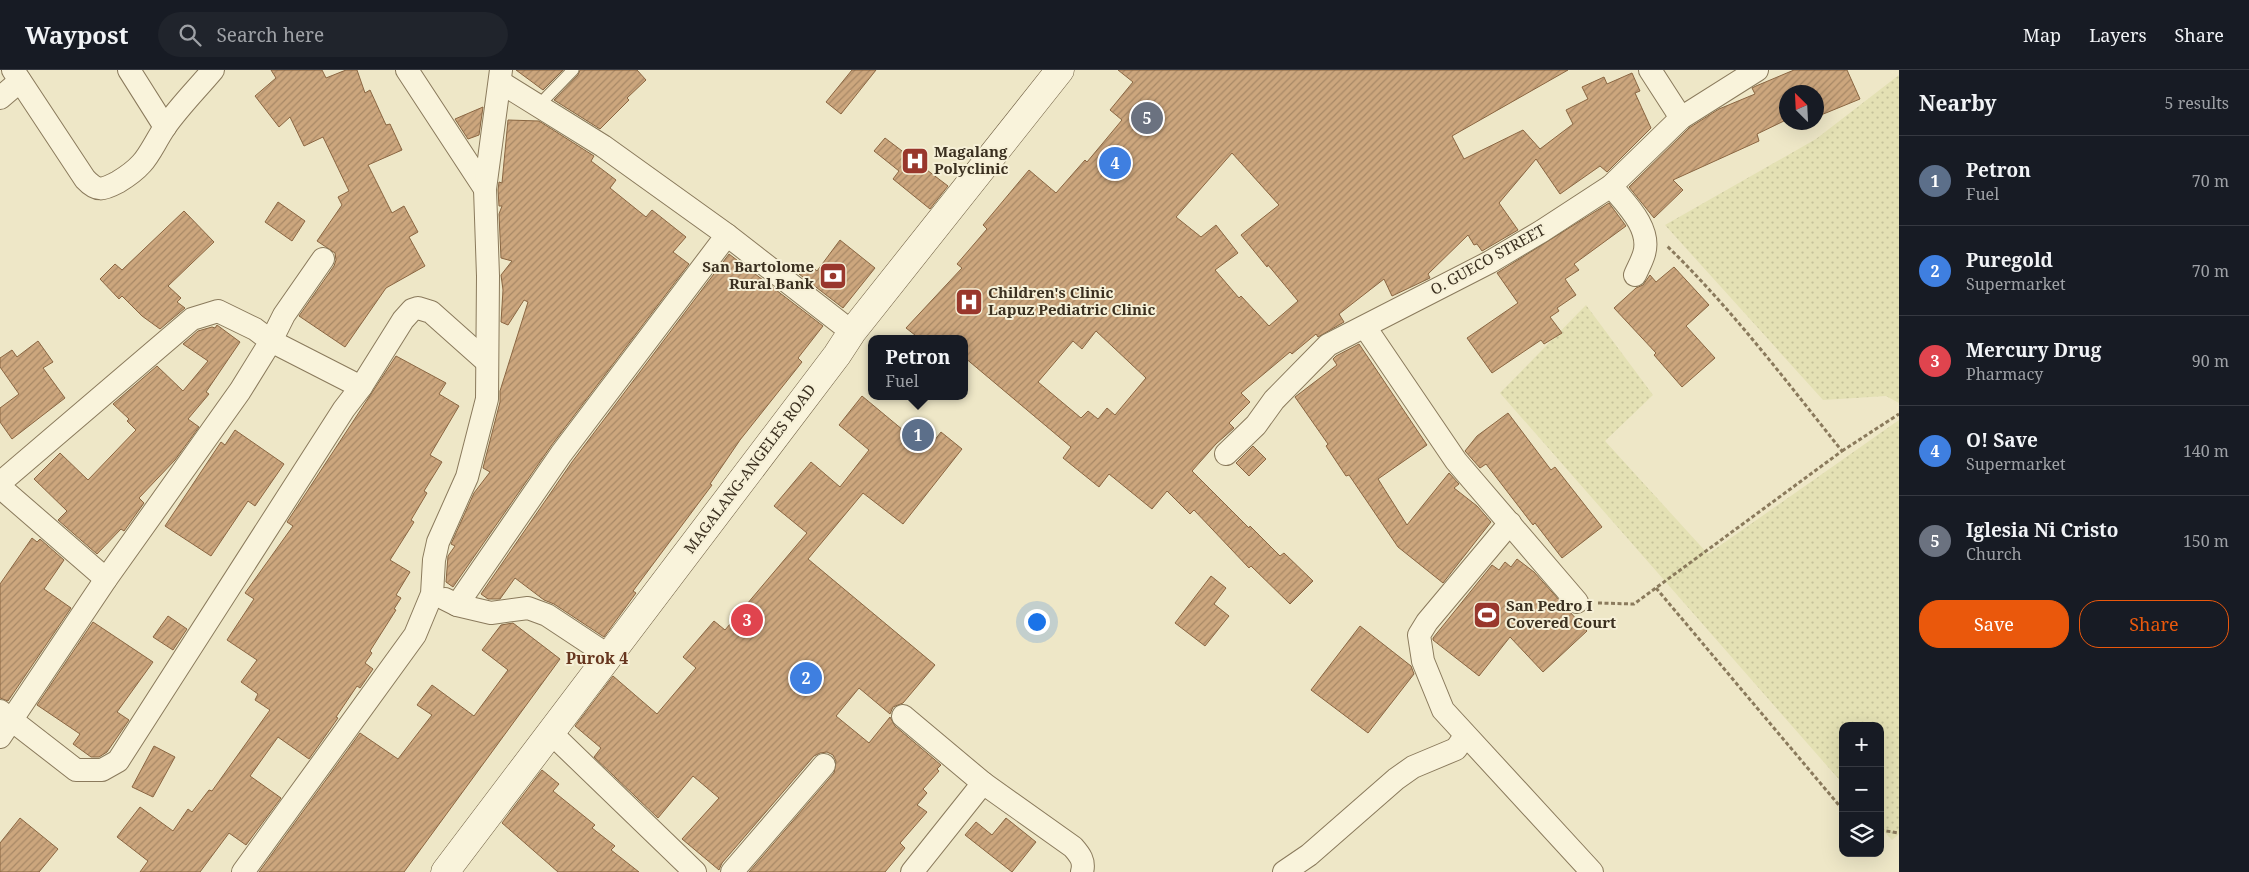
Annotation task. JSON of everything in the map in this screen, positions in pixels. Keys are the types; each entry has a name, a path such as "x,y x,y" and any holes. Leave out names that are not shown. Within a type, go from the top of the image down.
{"main road":[{"name":"MAGALANG-ANGELES ROAD","path":"445,872 837,355 852,332 1060,70"}],"street":[{"path":"129,70 165,127"},
{"path":"0,98 16,75 85,179 93,188 103,189 136,171 153,149 165,127 213,70"},
{"path":"407,70 485,189"},
{"path":"1650,70 1681,118"},
{"name":"O. GUECO STREET","path":"1226,454 1256,425 1274,400 1328,346 1490,262 1542,231 1611,186 1681,118 1757,70"},
{"path":"243,872 415,635 432,594 434,560 438,542 467,477 487,399 488,276 485,189 501,76"},
{"path":"501,76 538,106 603,146 727,235 852,332"},
{"path":"1611,186 1635,216 1644,236 1645,252 1635,275"},
{"path":"457,605 561,454 727,235"},
{"path":"323,259 284,315 271,341 240,391 4,723 76,770 102,770 118,761 344,409 361,387 403,320 412,310 418,308 431,312 486,362"},
{"path":"0,483 192,319 218,311 255,329 271,341 361,387"},
{"path":"1365,327 1456,460 1577,602"},
{"path":"0,487 106,579"},
{"path":"1510,523 1427,622 1419,635 1424,661 1443,710 1592,872"},
{"path":"432,594 457,605 491,613 528,608 547,615 609,656"},
{"path":"903,716 983,783 1073,846 1082,858 1084,865 1082,872"},
{"path":"550,732 695,872"},
{"path":"1284,872 1309,855 1396,779 1413,767 1456,749 1465,736"},
{"path":"732,872 824,765"},
{"path":"912,872 983,783"}],"lane":[{"path":"538,106 573,70"}],"path":[{"path":"1662,241 1695,273 1746,331 1842,451"},
{"path":"1577,602 1634,604 1842,451 1899,414"},
{"path":"1656,588 1839,805"},
{"path":"1884,831 1899,833"}],"shaded area":[{"path":"1899,75 1899,403 1886,396 1823,400 1665,225 1816,139"},
{"path":"1586,305 1653,395 1605,441 1708,554 1899,420 1899,834 1892,840 1884,831 1884,722 1839,722 1839,779 1500,393"}],"building":[{"path":"271,70 322,70 326,78 346,70 357,70 365,93 370,90 386,125 390,124 402,150 368,165 392,213 404,206 418,232 409,237 425,266 386,288 345,347 299,316 334,266 336,260 335,253 317,241 342,205 338,197 349,191 323,137 304,146 290,117 279,127 255,96 276,78"},
{"path":"516,70 563,70 543,90"},
{"path":"580,70 637,70 646,80 627,98 629,100 600,129 554,100 578,75"},
{"path":"852,70 876,70 841,114 826,102"},
{"path":"1118,70 1568,70 1452,136 1464,159 1523,130 1540,149 1573,124 1566,110 1588,99 1582,87 1604,77 1607,84 1632,73 1640,91 1635,93 1651,128 1607,172 1600,166 1560,194 1536,159 1499,203 1518,230 1482,251 1477,244 1474,245 1468,235 1428,274 1430,278 1392,296 1384,279 1339,314 1344,322 1318,337 1316,334 1292,354 1290,352 1241,393 1250,402 1229,423 1234,428 1216,444 1192,471 1249,528 1250,526 1280,556 1284,553 1313,581 1290,604 1251,566 1249,568 1194,510 1190,514 1167,491 1152,509 1109,474 1099,487 1063,458 1071,447 968,360 968,335 915,335 906,328 962,268 957,264 987,229 983,225 1029,170 1056,193 1085,160 1087,162 1122,120 1110,110 1133,82","holes":["1232,153 1279,205 1241,235 1298,301 1269,326 1241,296 1239,298 1215,270 1238,253 1216,225 1201,237 1176,217","1096,331 1146,378 1115,415 1107,408 1098,419 1088,411 1081,418 1038,382 1073,341 1082,349"]},
{"path":"1794,70 1847,70 1860,99 1824,114 1824,85 1779,85 1779,123 1757,134 1759,141 1673,180 1683,190 1654,218 1629,187 1689,128 1719,109 1755,94 1752,88"},
{"path":"483,107 479,135 468,139 455,119"},
{"path":"508,120 539,121 594,156 591,161 616,180 610,188 646,217 652,210 686,237 673,252 689,264 551,446 453,587 446,582 448,556 455,546 451,544 474,493 490,472 483,468 500,402 500,391 528,302 524,300 508,325 501,322 503,290 501,275 512,261 501,258 499,214 502,206 499,206 498,190 499,182 502,183"},
{"path":"885,138 948,186 930,209 893,179 899,171 874,151"},
{"path":"278,202 305,221 292,241 265,222"},
{"path":"1609,203 1626,226 1574,264 1579,270 1565,279 1576,295 1557,308 1559,311 1550,317 1562,333 1544,344 1541,340 1492,373 1467,338 1518,303 1497,273"},
{"path":"184,211 214,242 168,286 181,298 177,302 185,308 160,329 142,316 122,296 119,299 100,279 115,264 122,270"},
{"name":"San Bartolome Rural Bank","path":"840,240 875,268 843,308 799,274 807,263 817,271"},
{"path":"729,254 823,326 798,358 802,362 740,440 710,484 712,485 633,591 636,593 604,637 554,604 544,600 515,578 500,599 488,599 481,594 572,462"},
{"path":"1674,267 1709,305 1686,326 1715,358 1682,387 1654,355 1656,353 1614,308 1636,288 1643,285 1650,275 1656,282"},
{"path":"217,325 240,342 206,392 209,394 188,419 199,427 175,460 139,498 144,503 124,531 121,529 97,554 58,520 67,511 34,479 60,453 88,480 136,430 127,421 129,419 113,404 157,366 183,391 208,361 183,344 198,331 212,327 215,328"},
{"path":"38,341 53,362 43,368 65,398 12,439 0,422 0,408 19,394 0,367 0,358 12,350 17,357"},
{"path":"1359,344 1427,445 1378,479 1407,525 1449,473 1459,484 1454,488 1477,506 1491,522 1443,583 1398,547 1349,475 1346,476 1326,446 1328,444 1295,397 1337,365 1333,359 1336,356"},
{"path":"396,356 446,383 439,394 459,406 430,455 442,462 424,491 427,493 411,520 414,522 390,560 410,572 396,595 401,598 394,609 396,610 370,651 372,653 365,663 373,669 360,688 357,686 336,717 338,718 309,759 278,737 250,776 281,798 246,845 229,833 200,872 140,872 148,861 117,837 140,807 173,831 188,809 192,812 209,790 212,791 270,710 255,700 258,694 241,682 257,660 227,640 254,599 245,593 293,526 287,522"},
{"path":"862,396 927,450 941,432 962,449 903,524 863,493 808,559 935,665 903,703 893,707 890,714 859,688 836,716 869,743 890,717 895,726 941,765 937,769 939,771 923,789 927,793 917,805 927,812 900,843 905,848 885,872 749,872 834,773 836,761 833,755 827,752 820,753 814,756 722,863 719,870 682,839 719,798 693,776 658,818 594,757 601,748 575,726 613,676 657,714 696,668 683,657 714,621 725,630 807,533 774,506 811,462 840,487 869,450 839,425"},
{"path":"1508,413 1551,470 1555,467 1602,527 1562,558 1535,523 1533,525 1486,464 1480,468 1465,451 1477,436"},
{"path":"235,430 284,464 255,506 248,501 211,556 165,526 221,442 225,445"},
{"path":"1253,446 1266,459 1249,476 1236,463"},
{"path":"32,538 37,542 40,539 64,560 44,589 71,608 8,701 0,698 0,584"},
{"name":"San Pedro I Covered Court","path":"1517,559 1534,572 1587,631 1543,672 1510,637 1479,676 1433,640 1433,638 1492,565 1499,570 1505,562 1511,567"},
{"path":"1211,576 1226,588 1214,604 1229,616 1205,646 1175,623"},
{"path":"168,616 187,629 173,650 153,637"},
{"path":"93,622 153,662 117,712 129,720 107,752 99,757 91,757 73,744 80,734 37,705"},
{"path":"513,623 560,659 404,872 259,872 360,733 398,759 432,715 417,705 432,685 474,716 508,670 482,650 501,625"},
{"path":"1360,626 1411,666 1414,674 1368,733 1311,690"},
{"path":"154,746 175,757 153,797 132,787"},
{"path":"542,770 559,784 553,791 595,825 592,828 615,846 611,850 639,872 558,872 502,823"},
{"path":"20,818 58,849 39,872 0,872 0,843"},
{"path":"1006,818 1036,842 1012,872 965,835 976,822 992,835"}],"place":[{"name":"Iglesia Ni Cristo","path":"1147,118"},
{"name":"Magalang Polyclinic","path":"915,161"},
{"name":"O! Save","path":"1115,163"},
{"name":"San Bartolome Rural Bank","path":"833,276"},
{"name":"Children's Clinic Lapuz Pediatric Clinic","path":"969,302"},
{"name":"Petron","path":"918,435"},
{"name":"San Pedro I Covered Court","path":"1487,615"},
{"name":"Mercury Drug","path":"747,620"},
{"name":"Puregold","path":"806,678"}],"district":[{"name":"Purok 4","path":"597,658"}]}
